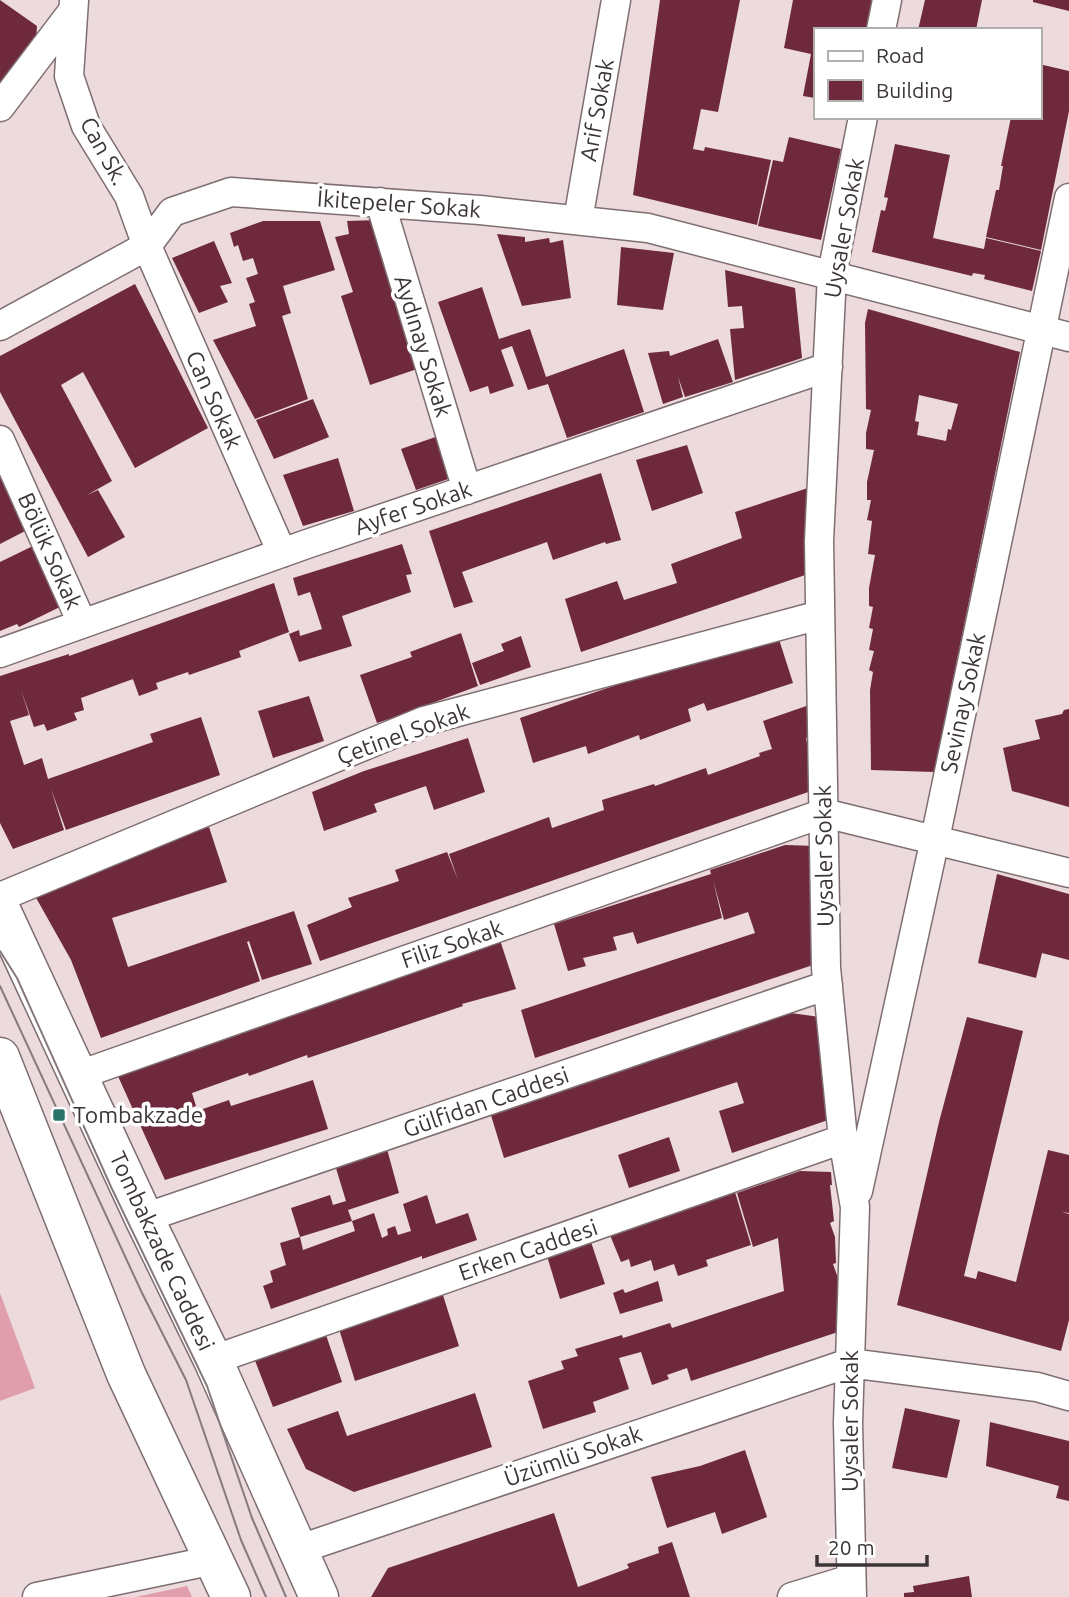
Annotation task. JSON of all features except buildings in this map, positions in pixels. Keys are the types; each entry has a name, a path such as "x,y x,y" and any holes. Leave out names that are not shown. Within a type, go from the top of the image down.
{"main road":[{"name":"Tombakzade Caddesi","path":"0,908 213,1360 319,1597"},
{"path":"0,1057 127,1374 231,1597"}],"street":[{"name":"Arif Sokak","path":"578,220 616,0"},
{"path":"881,28 887,0"},
{"path":"0,107 73,6"},
{"name":"Can Sk.","path":"73,6 69,76 86,126 129,196 147,247"},
{"name":"Uysaler Sokak","path":"851,1588 848,1423 855,1207 843,1139 828,985 819,541 832,274 863,119"},
{"name":"İkitepeler Sokak","path":"0,326 147,247 172,212 231,192 380,202 648,228 1069,337"},
{"name":"Sevinay Sokak","path":"855,1207 1069,198"},
{"name":"Aydınay Sokak","path":"380,202 467,490"},
{"name":"Can Sokak","path":"147,247 282,553"},
{"name":"Ayfer Sokak","path":"0,653 282,553 828,368"},
{"name":"Bölük Sokak","path":"0,440 82,624"},
{"name":"Çetinel Sokak","path":"0,897 424,721 820,615"},
{"path":"824,813 1069,873"},
{"name":"Filiz Sokak","path":"79,1075 824,813"},
{"name":"Gülfidan Caddesi","path":"144,1218 828,985"},
{"name":"Erken Caddesi","path":"213,1360 843,1139"},
{"path":"849,1363 1037,1387 1069,1396"},
{"name":"Üzümlü Sokak","path":"297,1550 849,1363"},
{"path":"37,1597 214,1560"},
{"path":"792,1597 851,1588"}],"shaded area":[{"path":"0,1293 35,1388 0,1401"},
{"path":"187,1586 192,1597 136,1597"}],"tram line":[{"path":"0,951 17,978 112,1189 207,1386 252,1518 286,1597"},
{"path":"0,986 142,1293 186,1380 241,1540 266,1597"}],"place":[{"name":"Tombakzade","path":"59,1115"}]}
